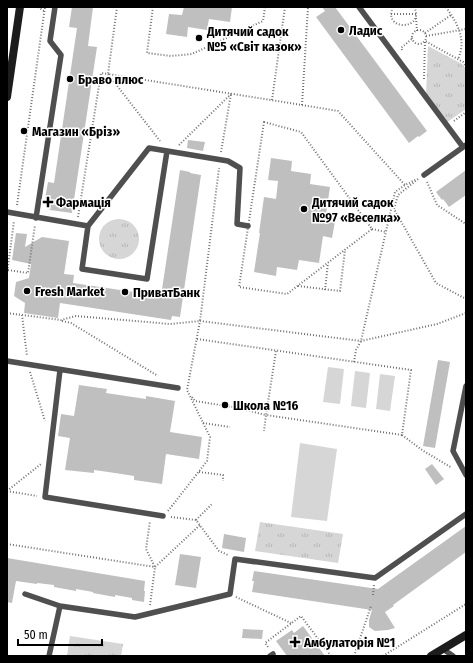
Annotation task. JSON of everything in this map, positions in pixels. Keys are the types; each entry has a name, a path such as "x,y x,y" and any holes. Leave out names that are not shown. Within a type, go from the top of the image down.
{"street":[{"path":"7,97 20,7"},
{"path":"431,656 466,635"}],"lane":[{"path":"36,218 61,55 50,41 55,7"},
{"path":"359,7 447,126 464,146 424,175"},
{"path":"169,151 147,278 82,269 88,226 149,148 169,151 220,160 228,161 240,168 237,224 248,226"},
{"path":"7,212 88,226"},
{"path":"7,361 178,388"},
{"path":"60,370 45,497 164,516"},
{"path":"466,386 453,451 466,475"},
{"path":"25,594 60,606 135,617 230,594 235,558 375,578 466,514"},
{"path":"49,656 60,606"},
{"path":"443,649 453,656"}],"path":[{"path":"38,7 44,11"},
{"path":"7,274 45,7"},
{"path":"117,7 108,74 169,151 231,94"},
{"path":"153,7 147,53 171,56 192,54 263,21 265,7"},
{"path":"272,100 285,7"},
{"path":"302,104 308,7"},
{"path":"393,7 391,14 392,18 398,25 406,26 414,21 416,14"},
{"path":"400,62 405,58 401,48 413,38 413,34 416,31 415,7"},
{"path":"446,7 460,30 461,50 458,60"},
{"path":"391,14 416,14"},
{"path":"425,33 451,15"},
{"path":"426,36 466,29"},
{"path":"416,31 421,30 426,36 423,94"},
{"path":"413,38 415,42 419,44 425,42 463,62 466,67"},
{"path":"76,224 101,73 302,104 338,111 404,185"},
{"path":"164,516 207,461 210,437 187,390 200,321 220,160 231,94"},
{"path":"447,126 466,112"},
{"path":"372,229 288,294 239,287 264,122 301,132 372,229 386,232"},
{"path":"354,362 356,350 361,341 395,192 404,185 424,175"},
{"path":"424,175 437,204 466,224"},
{"path":"424,175 398,195 394,209 436,284 466,298"},
{"path":"8,270 28,273 36,218"},
{"path":"298,286 340,292 345,250"},
{"path":"325,290 328,263"},
{"path":"7,313 61,320 71,323 158,376"},
{"path":"61,320 76,316 170,324 200,321 361,341 437,324 466,313"},
{"path":"22,315 27,364 51,442"},
{"path":"196,339 411,370 402,435"},
{"path":"264,431 276,350"},
{"path":"187,390 195,401 233,407 266,415 402,435 422,450 453,469"},
{"path":"203,423 230,426"},
{"path":"7,491 49,458"},
{"path":"198,472 224,475 223,482"},
{"path":"7,491 45,497"},
{"path":"196,520 212,504"},
{"path":"149,613 155,567 146,549 151,514"},
{"path":"164,516 196,520 219,551 235,558"},
{"path":"155,567 200,525"},
{"path":"7,544 155,567"},
{"path":"230,594 291,623"},
{"path":"382,656 466,604"},
{"path":"354,656 371,606"},
{"path":"271,655 265,643 301,616 331,656"}],"green space":[{"path":"428,46 462,64 466,69 466,109 446,123 426,95"},
{"path":"115,219 123,219 130,222 136,228 139,239 136,250 130,256 123,259 115,259 108,256 102,250 99,243 99,235 102,228 108,222"},
{"path":"328,367 344,369 340,404 323,402"},
{"path":"355,371 370,373 366,408 351,406"},
{"path":"380,374 395,376 390,411 376,409"},
{"path":"300,443 337,449 327,521 291,517"},
{"path":"260,522 343,534 338,563 255,551"},
{"path":"70,636 123,644 121,656 67,656"}],"building":[{"path":"72,7 93,7 88,46 97,47 72,213 50,210 44,204 48,182 54,183 77,28 69,27"},
{"path":"184,7 232,7 230,22 209,19 207,30 188,27 187,37 166,34 169,14 182,15"},
{"path":"322,7 335,7 427,131 409,143 316,17 325,11"},
{"path":"188,140 205,142 203,151 187,148"},
{"path":"271,158 292,161 291,171 311,174 310,184 330,187 326,214 336,216 332,238 323,236 319,263 299,260 297,270 277,267 276,276 254,272 264,197 276,199 278,181 268,180"},
{"path":"180,170 201,175 180,317 172,316 171,320 60,303 58,318 24,313 25,303 14,296 16,282 29,278 31,264 12,260 16,233 27,234 25,247 42,237 69,241 64,274 74,275 73,283 161,296"},
{"path":"466,170 466,195 449,207 436,192"},
{"path":"438,360 450,362 435,448 423,446"},
{"path":"79,385 107,389 106,393 146,399 146,396 175,401 170,432 202,437 199,459 166,454 162,484 134,480 134,476 115,473 94,470 94,473 65,470 70,438 58,436 61,414 74,416"},
{"path":"432,464 444,479 436,485 425,469"},
{"path":"466,526 466,552 385,612 395,628 375,631 369,627 369,620 372,610 252,592 254,571 378,589"},
{"path":"224,534 246,538 244,552 222,548"},
{"path":"180,554 201,557 196,588 175,585"},
{"path":"7,558 145,581 144,602 115,595 115,597 76,589 76,591 54,587 54,585 16,581 12,603 7,602"},
{"name":"Амбулаторія №1","path":"303,626 325,656 287,656 276,641 292,630 294,633"},
{"path":"243,629 263,630 262,639 242,638"}],"place":[{"name":"Ладис","path":"341,30"},
{"name":"Дитячий садок №5 «Світ казок»","path":"199,38"},
{"name":"Браво плюс","path":"70,79"},
{"name":"Магазин «Бріз»","path":"24,131"},
{"name":"Фармація","path":"48,202"},
{"name":"Дитячий садок №97 «Веселка»","path":"304,209"},
{"name":"Fresh Market","path":"27,291"},
{"name":"ПриватБанк","path":"125,292"},
{"name":"Школа №16","path":"225,405"},
{"name":"Амбулаторія №1","path":"295,642"}]}
